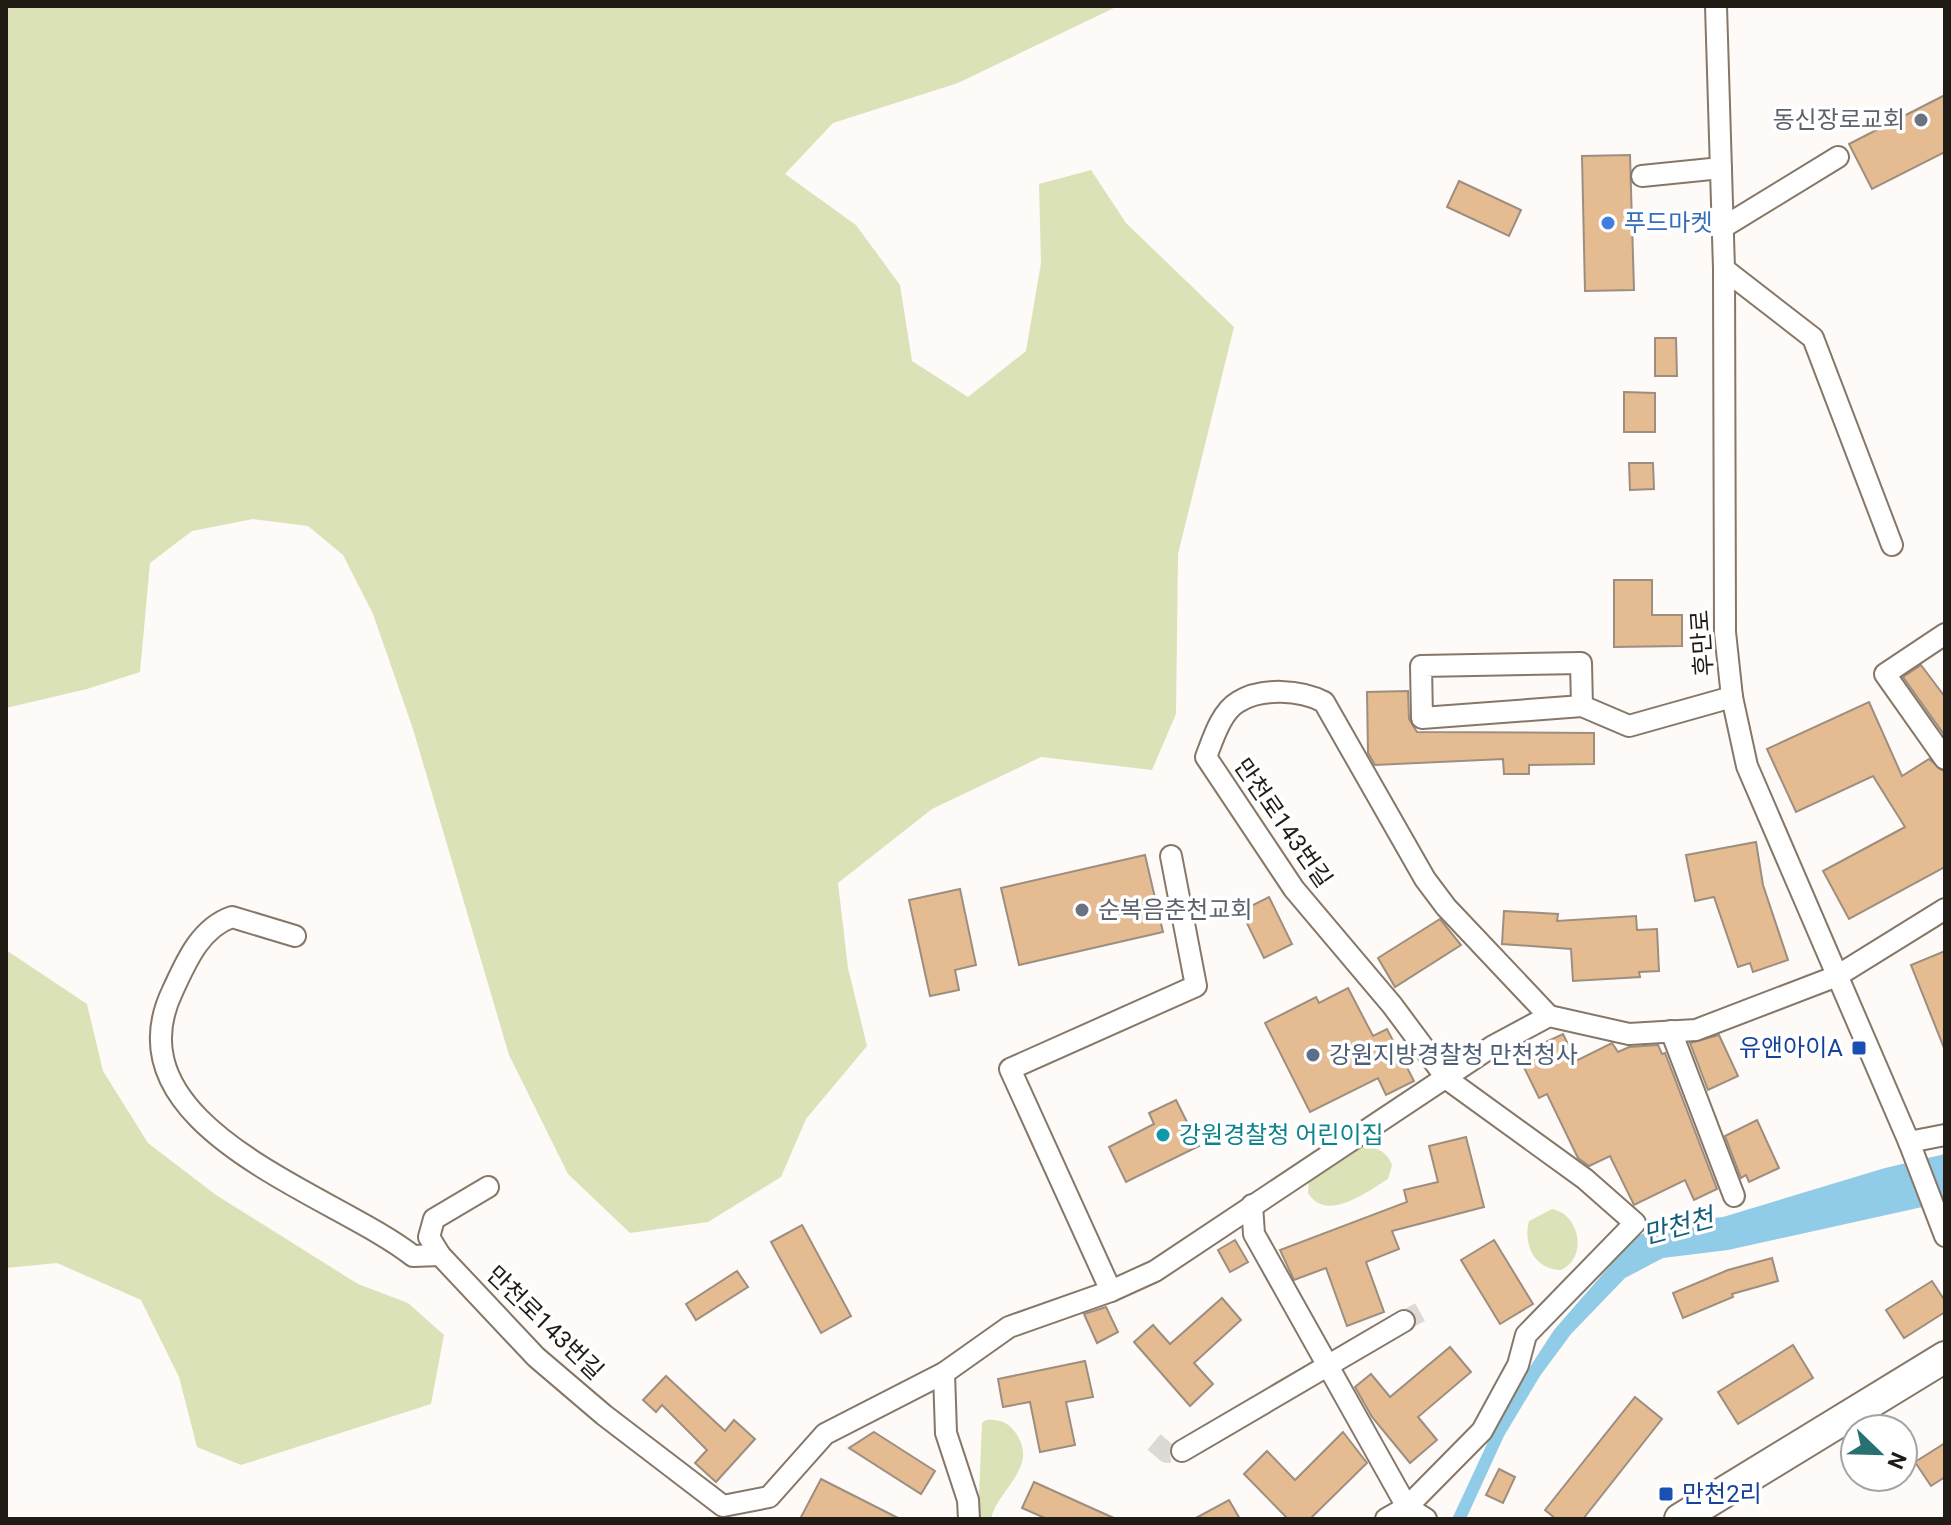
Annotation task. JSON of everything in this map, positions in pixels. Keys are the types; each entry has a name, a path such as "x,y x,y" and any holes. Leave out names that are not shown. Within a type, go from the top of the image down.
{"street":[{"name":"후만로","path":"1716,6 1724,269 1725,632 1732,697 1747,766 1910,1146 1945,1236"},
{"path":"1722,228 1838,157"},
{"path":"1642,176 1721,168"},
{"path":"1724,269 1813,338 1892,545"},
{"path":"1945,634 1885,674 1945,759"},
{"path":"1582,706 1581,663 1421,666 1422,718 1582,706 1629,726 1732,697"},
{"name":"만천로143번길","path":"440,1255 536,1357 604,1415 723,1506 769,1497 825,1434 944,1373 1009,1327 1111,1291 1155,1271 1447,1079 1493,1046 1549,1016 1446,907 1425,879 1324,702 1308,694 1289,691 1238,702 1222,721 1206,757 1294,889 1392,1005 1447,1079"},
{"path":"1111,1291 1010,1069 1196,986 1171,856"},
{"path":"1549,1016 1629,1034 1696,1030 1837,976 1945,909"},
{"path":"295,936 232,917 208,930 187,962 165,1013 163,1059 173,1085 200,1121 227,1146 413,1256 440,1255 429,1237 434,1219 488,1187"},
{"path":"1671,1031 1734,1196"},
{"path":"1386,1519 1407,1507 1482,1431 1518,1365 1526,1335 1635,1223 1585,1179 1447,1079"},
{"path":"1910,1146 1945,1135"},
{"path":"1252,1205 1254,1234 1407,1507 1426,1519"},
{"path":"1182,1451 1404,1321"},
{"path":"1680,1519 1945,1357"},
{"path":"944,1373 946,1433 968,1500 969,1519"}],"green space":[{"path":"6,6 1118,6 958,83 833,123 785,174 856,225 900,285 912,361 968,397 1026,351 1041,263 1039,184 1091,170 1126,223 1234,327 1178,554 1176,714 1152,770 1041,757 932,809 838,883 848,968 867,1046 806,1119 781,1177 708,1222 630,1233 568,1174 509,1055 413,729 373,614 343,555 308,526 253,519 192,531 150,563 140,672 87,689 6,708"},
{"path":"6,950 87,1004 103,1071 148,1143 216,1195 358,1284 408,1303 444,1335 431,1404 241,1465 197,1447 179,1377 141,1300 57,1263 6,1268"},
{"path":"1358,1147 1374,1148 1387,1156 1392,1165 1388,1179 1347,1202 1325,1205 1316,1202 1308,1193 1309,1179"},
{"path":"1552,1209 1569,1219 1577,1237 1575,1256 1561,1270 1537,1261 1529,1247 1529,1221"},
{"path":"986,1420 1009,1426 1022,1445 1023,1456 991,1519 978,1519 982,1423"}],"water":[{"name":"만천천","path":"1945,1154 1945,1202 1728,1250 1663,1258 1625,1278 1571,1334 1540,1376 1504,1436 1466,1519 1452,1519 1493,1431 1522,1379 1554,1330 1635,1237 1670,1222 1723,1217 1885,1168"}],"building":[{"name":"동신장로교회","path":"1945,95 1945,152 1872,189 1849,144"},
{"name":"푸드마켓","path":"1630,155 1634,290 1585,291 1582,156"},
{"path":"1459,181 1521,210 1509,236 1447,207"},
{"path":"1655,338 1676,338 1677,376 1655,376"},
{"path":"1624,392 1655,393 1655,432 1624,432"},
{"path":"1629,463 1653,463 1654,489 1630,490"},
{"path":"1614,580 1652,580 1652,615 1682,615 1682,646 1614,647"},
{"path":"1921,665 1945,697 1945,736 1903,677"},
{"path":"1408,691 1409,719 1417,732 1594,733 1594,764 1529,765 1529,774 1504,774 1503,759 1375,765 1368,753 1367,692"},
{"path":"1869,702 1902,776 1929,759 1945,772 1945,867 1849,919 1823,871 1905,827 1873,776 1796,812 1767,749"},
{"path":"1756,842 1763,885 1788,960 1753,972 1750,963 1738,967 1714,897 1695,901 1686,855"},
{"name":"순복음춘천교회","path":"1145,855 1163,932 1019,965 1001,888"},
{"path":"960,889 976,965 955,970 959,990 930,996 909,900"},
{"path":"1269,897 1292,944 1264,958 1241,911"},
{"path":"1504,911 1558,914 1557,921 1636,916 1637,930 1657,929 1659,971 1639,972 1640,977 1573,981 1571,949 1502,944"},
{"path":"1440,919 1461,945 1395,987 1378,958"},
{"path":"1945,951 1945,1048 1944,1048 1911,965"},
{"path":"1348,988 1373,1036 1387,1029 1414,1081 1386,1095 1378,1078 1310,1112 1265,1023 1316,997 1319,1003"},
{"path":"1563,1034 1576,1061 1612,1043 1618,1052 1629,1047 1658,1045 1662,1054 1665,1053 1717,1189 1694,1200 1685,1180 1634,1205 1610,1156 1589,1166 1578,1158 1547,1094 1539,1098 1518,1055"},
{"path":"1719,1035 1738,1076 1708,1090 1690,1043"},
{"name":"강원경찰청 어린이집","path":"1176,1100 1199,1146 1126,1182 1109,1147 1154,1124 1149,1113"},
{"path":"1757,1120 1779,1168 1749,1182 1746,1175 1741,1178 1725,1136"},
{"path":"1466,1137 1484,1207 1392,1231 1399,1249 1366,1262 1384,1312 1347,1326 1326,1268 1294,1280 1280,1250 1407,1202 1404,1190 1438,1182 1429,1146"},
{"path":"802,1225 851,1316 821,1333 771,1242"},
{"path":"1235,1240 1248,1262 1230,1272 1218,1250"},
{"path":"1494,1240 1533,1304 1500,1324 1461,1260"},
{"path":"1772,1258 1778,1281 1732,1294 1733,1297 1683,1318 1673,1293 1728,1270"},
{"path":"737,1271 748,1287 696,1320 686,1304"},
{"path":"1932,1281 1945,1301 1945,1312 1904,1338 1886,1310"},
{"path":"1222,1298 1241,1320 1194,1363 1213,1384 1190,1406 1134,1342 1153,1325 1170,1344"},
{"path":"1106,1307 1118,1332 1097,1343 1084,1314"},
{"path":"1793,1345 1813,1378 1738,1424 1718,1392"},
{"path":"1450,1347 1471,1372 1418,1417 1437,1440 1410,1463 1372,1417 1355,1387 1371,1374 1390,1397"},
{"path":"1085,1361 1093,1397 1066,1402 1075,1445 1040,1452 1030,1402 1003,1407 998,1379"},
{"path":"666,1376 725,1431 734,1420 755,1439 716,1482 695,1463 707,1450 662,1405 656,1412 643,1400"},
{"path":"1635,1397 1662,1419 1583,1519 1556,1519 1545,1510"},
{"path":"874,1432 935,1471 921,1494 849,1448"},
{"path":"1343,1432 1367,1463 1310,1519 1288,1519 1244,1474 1267,1451 1295,1480"},
{"path":"1945,1443 1945,1477 1931,1486 1919,1468 1919,1459"},
{"path":"1499,1469 1515,1477 1503,1503 1486,1495"},
{"path":"821,1479 900,1519 800,1519"},
{"path":"1034,1482 1116,1519 1047,1519 1022,1508"},
{"path":"1229,1500 1240,1519 1194,1519"}],"tunnel":[{"path":"1404,1321 1420,1312"},
{"path":"1154,1442 1167,1453 1182,1451"}],"place":[{"name":"동신장로교회","path":"1921,120"},
{"name":"푸드마켓","path":"1608,223"},
{"name":"순복음춘천교회","path":"1082,910"},
{"name":"유앤아이A","path":"1859,1048"},
{"name":"강원지방경찰청 만천청사","path":"1313,1055"},
{"name":"강원경찰청 어린이집","path":"1163,1135"},
{"name":"만천2리","path":"1666,1494"}]}
